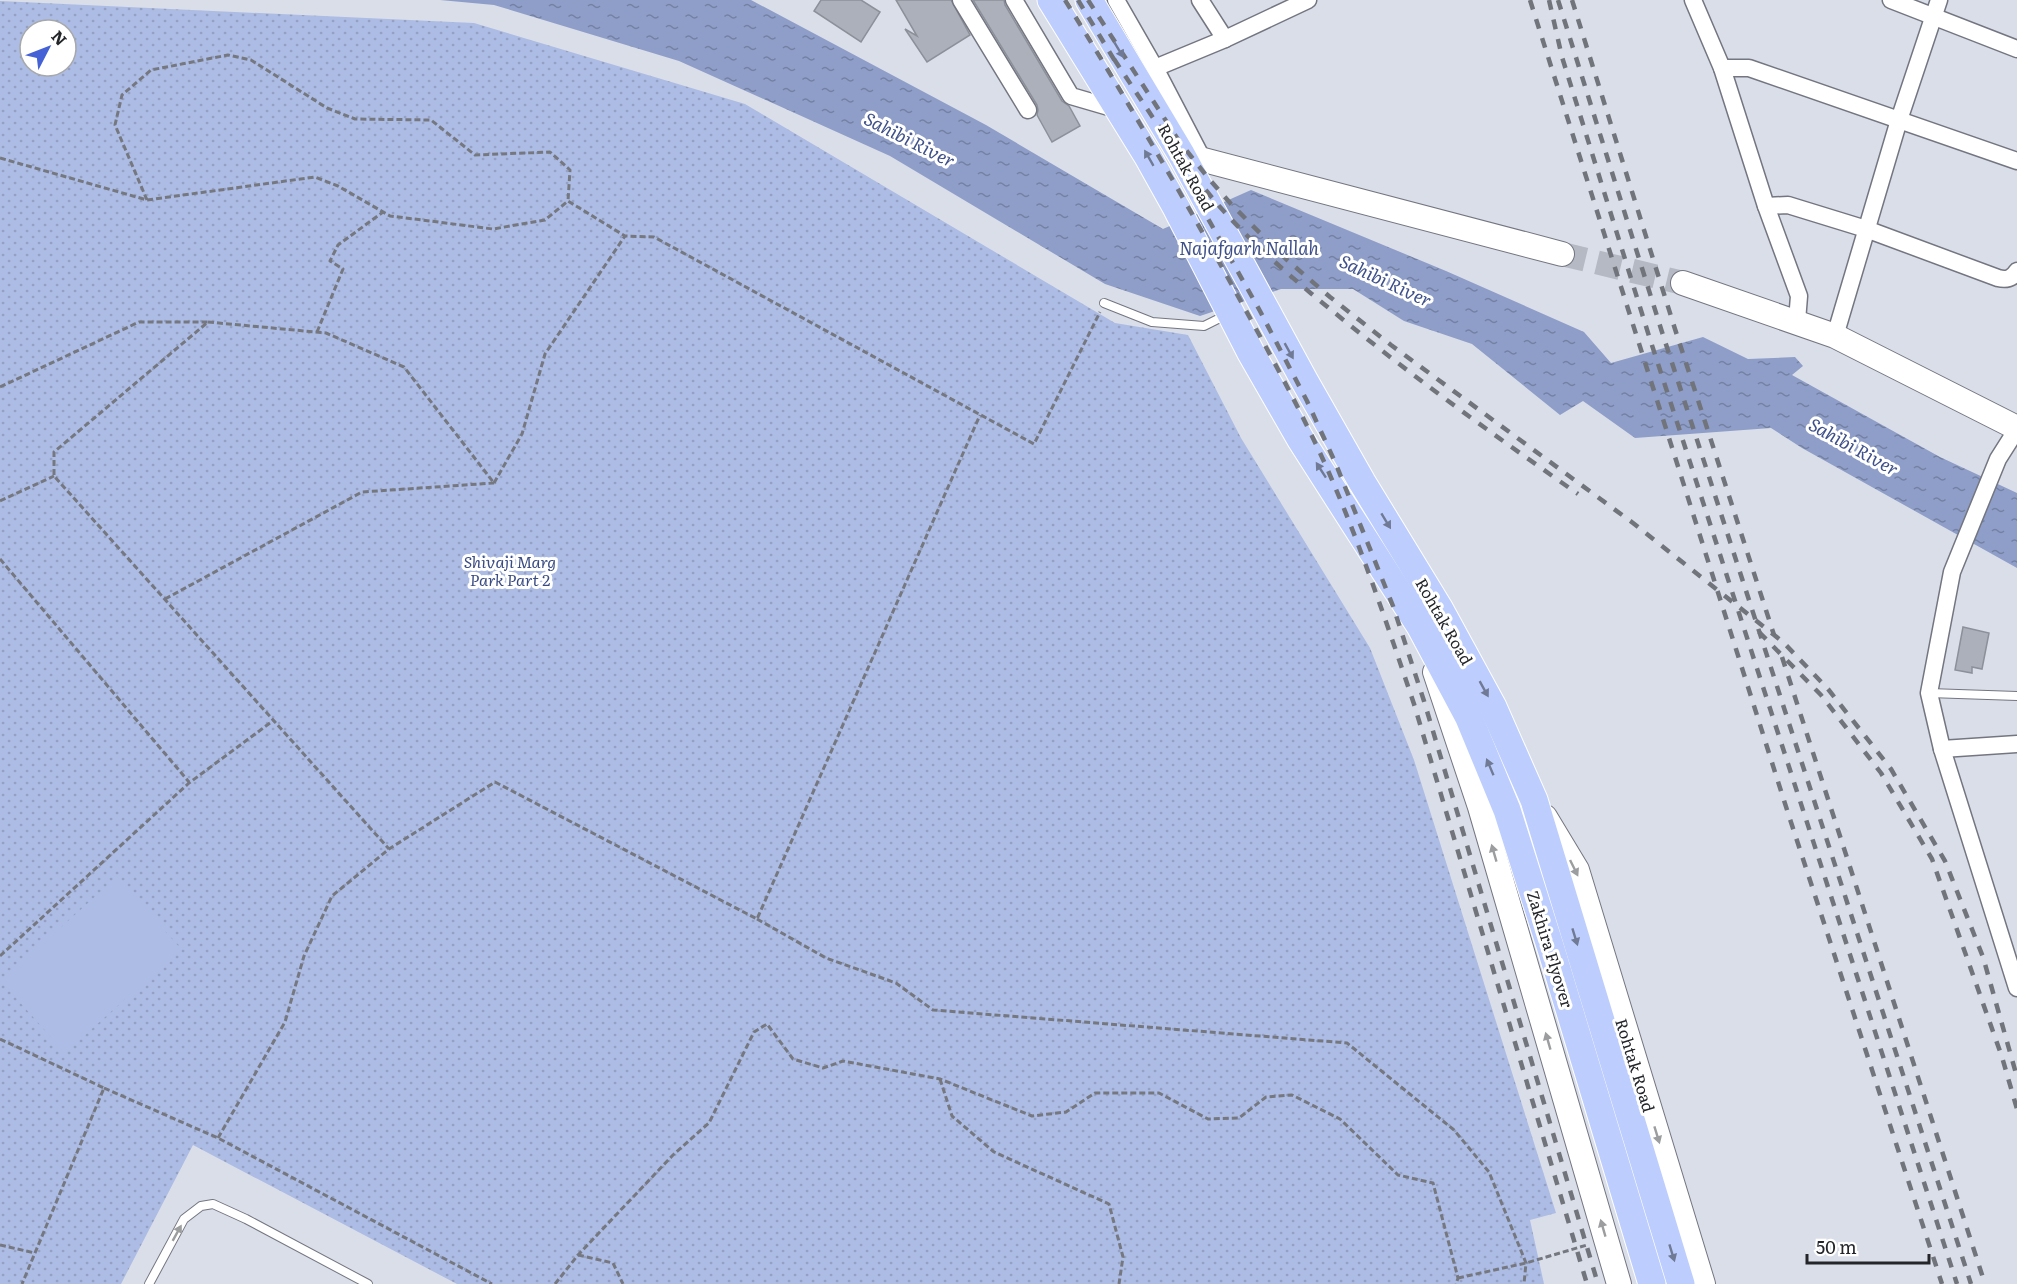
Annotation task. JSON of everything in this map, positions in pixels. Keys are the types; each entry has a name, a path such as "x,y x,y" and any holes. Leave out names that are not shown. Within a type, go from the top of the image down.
{"main road":[{"name":"Rohtak Road","path":"1051,0 1177,209 1251,353 1301,440 1420,626 1480,807 1619,1284"},
{"name":"Rohtak Road","path":"1089,0 1192,157 1207,202 1362,482 1439,608 1493,707 1534,800 1576,870 1703,1284"},
{"path":"1192,157 1563,254"},
{"path":"1683,284 1797,321 1835,336 2017,429"},
{"name":"Zakhira Flyover","path":"1420,626 1469,718 1507,810 1652,1284"},
{"name":"Zakhira Flyover","path":"1534,800 1681,1284"}],"street":[{"path":"961,0 1028,110"},
{"path":"1014,0 1071,96 1119,110"},
{"path":"1116,0 1155,68 1192,157"},
{"path":"1200,0 1225,39"},
{"path":"1155,68 1225,39 1308,0"},
{"path":"1693,0 1722,68 1766,206 1798,296 1797,321"},
{"path":"1891,0 1936,8 2017,49"},
{"path":"1835,336 1899,120 1936,8"},
{"path":"1722,68 1749,68 2017,161"},
{"path":"1766,206 1788,205 1866,229 1998,278 2011,278 2017,270"},
{"path":"2017,429 1998,459 1952,572 1929,693 1942,749 2010,944 2017,988"},
{"path":"1942,749 2017,744"}],"lane":[{"path":"1104,303 1152,322 1204,326 1231,313"},
{"path":"1929,693 2017,696"},
{"path":"149,1284 184,1219 201,1206 213,1204 246,1219 368,1284"}],"path":[{"path":"0,158 147,200 315,177 338,186 390,216 493,229 545,220 568,201 570,170 550,152 475,155 431,120 355,119 327,108 251,60 228,55 152,70 122,95 115,125 147,200"},
{"path":"568,201 625,236 654,237 1034,444 1104,303"},
{"path":"316,332 344,269 330,261 338,245 382,212"},
{"path":"494,483 522,434 545,354 625,236"},
{"path":"0,387 139,322 208,322 326,333 404,367 494,483"},
{"path":"208,322 54,452 54,476 389,849"},
{"path":"756,919 980,414"},
{"path":"0,501 54,476"},
{"path":"165,599 362,492 494,483"},
{"path":"0,559 189,783"},
{"path":"0,956 189,783 274,720"},
{"path":"218,1138 285,1022 304,956 332,896 389,849 495,782 826,958 896,983 933,1010 1347,1043 1454,1130 1489,1172 1526,1263 1524,1284"},
{"path":"555,1284 578,1255 673,1155 709,1123 754,1032 767,1024 794,1059 823,1068 843,1061 940,1079 1032,1116 1066,1112 1095,1093 1159,1093 1208,1119 1239,1118 1266,1097 1292,1095 1340,1119 1398,1175 1433,1183 1458,1278 1456,1284"},
{"path":"0,1039 218,1138 492,1284"},
{"path":"940,1079 952,1116 994,1152 1110,1204 1123,1257 1119,1284"},
{"path":"22,1284 104,1088"},
{"path":"1458,1278 1526,1263 1606,1239"},
{"path":"0,1245 35,1253"},
{"path":"578,1255 613,1263 623,1284"}],"green space":[{"name":"Shivaji Marg Park Part 2","path":"0,1 474,23 745,104 1115,323 1188,335 1241,438 1370,648 1414,760 1556,1213 1530,1220 1544,1284 457,1284 193,1145 121,1284 0,1284"},
{"path":"117,877 181,949 65,1053 1,981"}],"water":[{"path":"440,0 751,0 986,125 1163,229 1251,190 1446,271 1584,332 1611,363 1703,337 1748,359 1795,357 1803,366 1792,375 1940,457 2017,493 2017,568 1802,448 1771,428 1635,438 1583,401 1560,415 1472,344 1404,321 1353,289 1281,289 1200,316 1105,284 890,156 679,61 494,5"}],"building":[{"path":"821,0 861,0 880,12 861,42 814,11"},
{"path":"896,0 951,0 970,35 927,62 905,29 917,36"},
{"path":"973,0 1004,0 1062,101 1069,106 1080,126 1052,142 1037,115 1037,105"},
{"path":"1963,627 1989,633 1982,669 1972,667 1972,673 1955,670"}],"tunnel":[{"path":"1562,254 1683,283"}],"railway":[{"path":"1065,0 1151,143 1270,355 1316,444 1350,524 1414,704 1587,1284"},
{"path":"1078,0 1118,66"},
{"path":"1088,0 1179,141 1231,204 1286,259 1391,345 1633,523 1783,642 1828,689 1891,769 1945,861 1983,957 2017,1077"},
{"path":"1530,0 1788,813 1942,1284"},
{"path":"1549,0 1562,57 1649,336 1957,1284"},
{"path":"1558,0 1662,332 1971,1284"},
{"path":"1572,0 1774,635"},
{"path":"1114,59 1191,172 1220,207 1266,254 1406,370 1578,494"},
{"path":"1179,167 1260,311 1307,401 1335,462 1393,606 1424,701 1598,1284"},
{"path":"1759,632 1821,695 1881,773 1932,859 2002,1057 2017,1109"},
{"path":"1782,657 1985,1284"}],"water label":[{"name":"Sahibi River","path":"910,139"},
{"name":"Najafgarh Nallah","path":"1249,247"},
{"name":"Sahibi River","path":"1386,280"},
{"name":"Sahibi River","path":"1854,446"}]}
